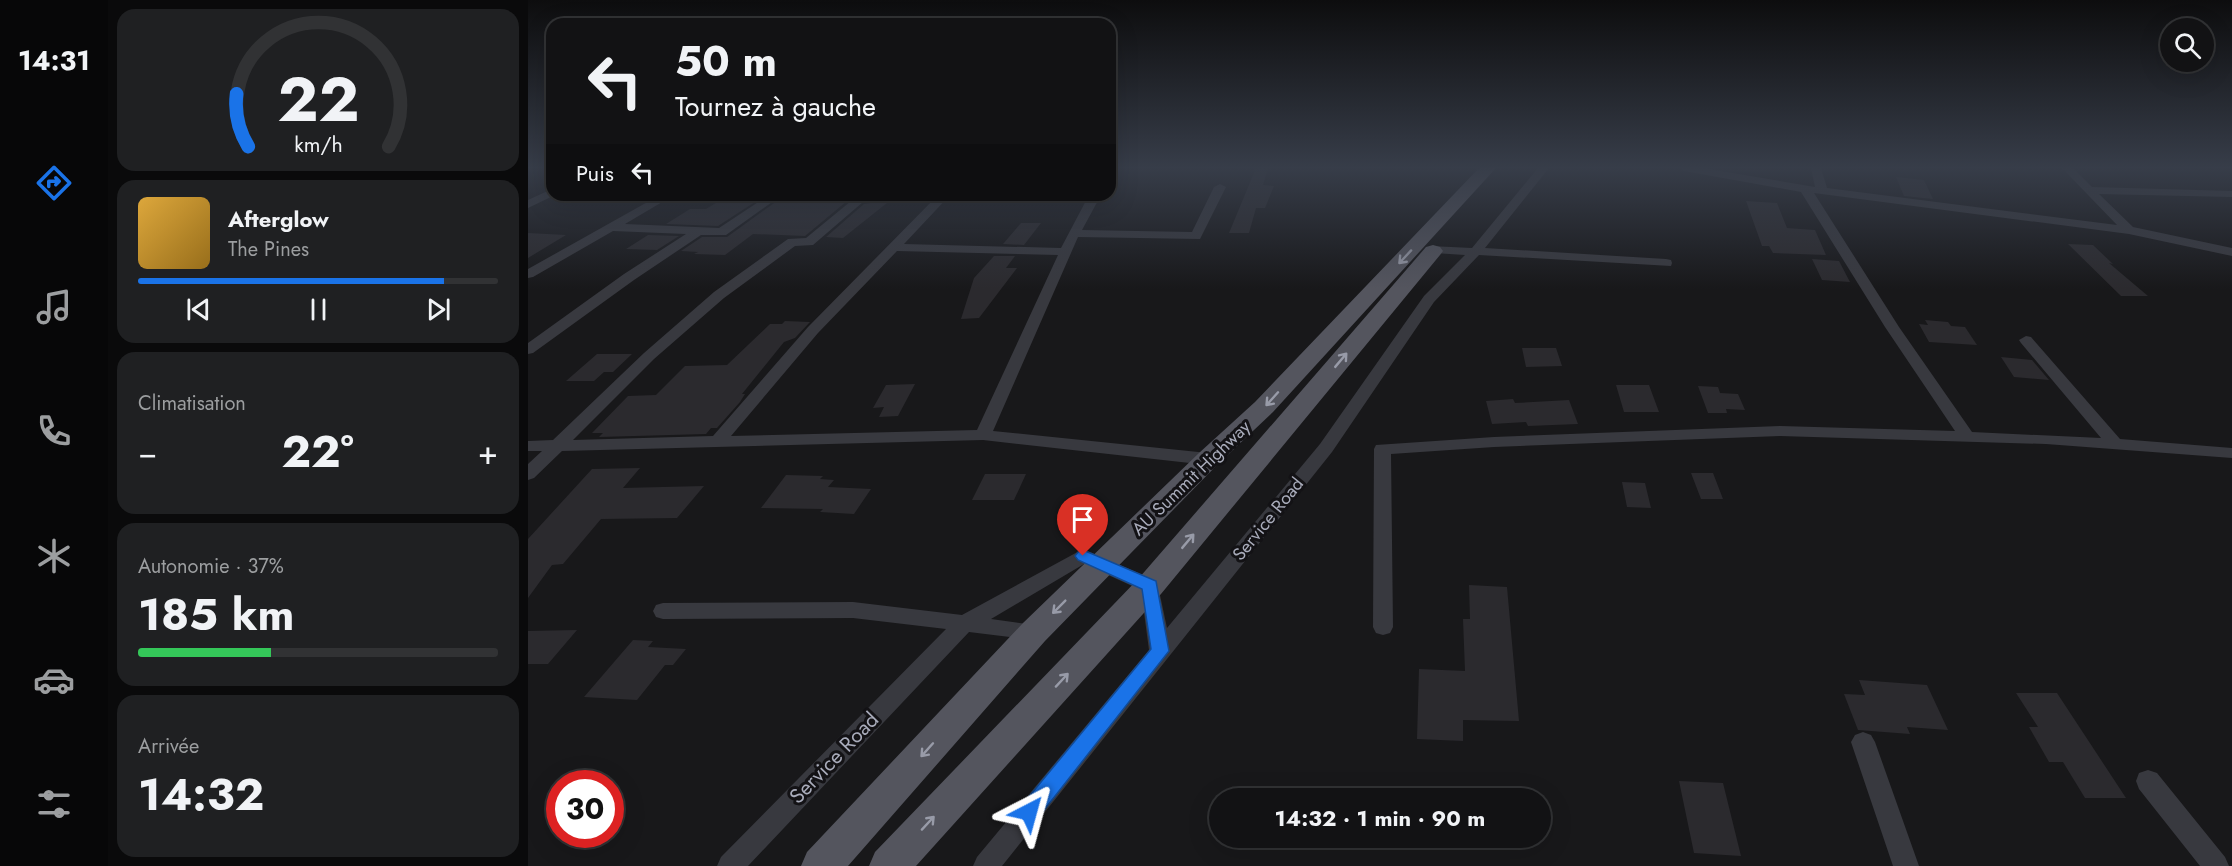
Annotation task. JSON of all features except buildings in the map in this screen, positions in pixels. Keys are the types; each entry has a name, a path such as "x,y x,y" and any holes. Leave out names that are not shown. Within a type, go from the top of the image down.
{"main road":[{"name":"AU Summit Highway","path":"821,866 1034,632 1208,459 1264,407 1450,208"},
{"name":"AU Summit Highway","path":"889,866 1150,586 1471,208"}],"street":[{"path":"528,273 644,208"},
{"path":"610,227 722,232 756,208"},
{"path":"528,474 649,356 719,295 792,242 809,242 849,208"},
{"path":"716,443 813,330 931,208"},
{"path":"983,435 1074,233 1088,208"},
{"path":"1074,233 1196,236 1210,208"},
{"name":"Service Road","path":"986,866 1326,448 1429,299 1474,252 1510,208"},
{"path":"1818,208 1892,327 1966,436"},
{"path":"1959,208 2129,230 2232,252"},
{"path":"2107,208 2129,230"},
{"path":"528,350 629,277 699,231"},
{"path":"892,247 1067,252"},
{"path":"1434,249 1666,263"},
{"path":"2026,340 2116,445"},
{"path":"1383,627 1382,449 1494,442 1780,431 1966,436 2232,453"},
{"path":"528,446 983,435 1208,459"},
{"name":"Service Road","path":"730,866 964,624 1083,556 1101,566"},
{"path":"1101,566 1150,586 1160,651"},
{"path":"663,611 853,610 1034,632"},
{"path":"1863,742 1905,866"},
{"path":"2148,781 2216,866"}],"route":[{"path":"1029,812 1160,651 1150,586 1083,556"}]}
